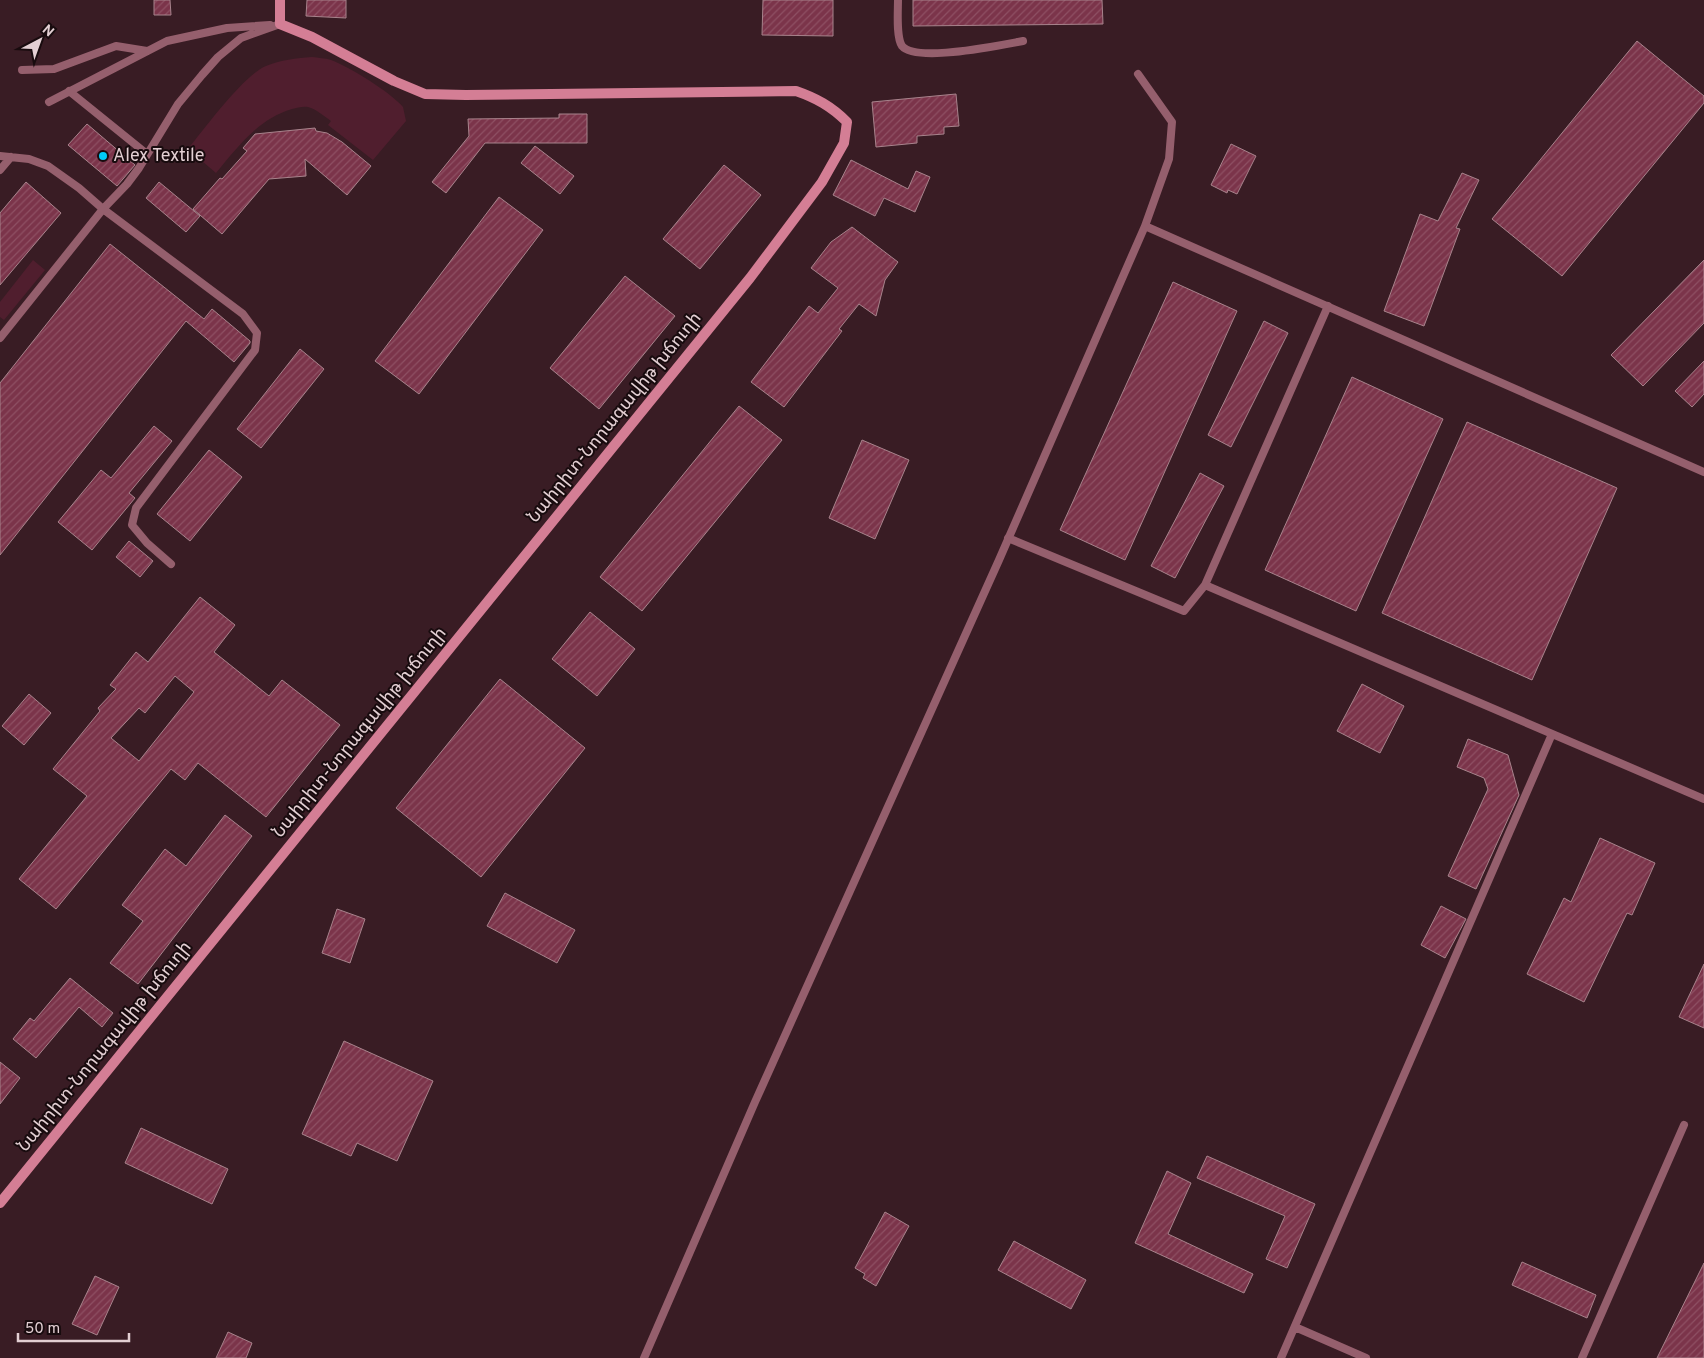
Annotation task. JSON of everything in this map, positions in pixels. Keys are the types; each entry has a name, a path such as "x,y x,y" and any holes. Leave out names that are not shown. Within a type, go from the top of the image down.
{"street":[{"path":"280,0 280,24"},
{"name":"Նաիրիտ-Նորագավիթ խճուղի","path":"0,1203 750,278 822,182 844,143 847,122 835,109 817,98 796,91 425,94 394,82 312,37 280,24"}],"lane":[{"path":"898,0 899,38 901,45 908,51 918,53 956,52 1023,41"},
{"path":"49,102 167,41 227,28 280,24"},
{"path":"0,338 103,209 127,184 139,168 178,104 218,58 241,38 280,24"},
{"path":"22,70 54,69 116,46 148,51"},
{"path":"644,1358 755,1102 1008,538 1145,226 1169,159 1172,122 1138,74"},
{"path":"69,91 147,154"},
{"path":"0,156 29,159 48,166 243,314 257,334 255,350 136,508 132,524 147,543 171,564"},
{"path":"0,170 10,157"},
{"path":"1145,226 1704,472"},
{"path":"1008,538 1184,611 1205,585 1328,306"},
{"path":"1205,585 1704,798"},
{"path":"1281,1358 1552,734"},
{"path":"1582,1358 1684,1125"},
{"path":"1295,1327 1366,1358"}],"shaded area":[{"path":"312,57 331,60 348,68 380,87 403,107 406,121 373,160 328,125 331,121 317,111 306,107 292,109 280,114 259,127 241,144 216,173 188,149 225,103 257,71 277,62"},
{"path":"33,260 45,270 4,320 0,317 0,302"}],"building":[{"path":"154,0 170,0 171,15 154,15"},
{"path":"307,0 346,0 346,18 306,16"},
{"path":"763,0 833,0 833,36 762,35"},
{"path":"913,0 1102,0 1103,24 913,26"},
{"path":"1637,41 1704,96 1704,103 1562,276 1492,219"},
{"path":"956,94 959,126 944,127 944,134 917,136 917,143 876,147 872,102"},
{"path":"559,114 587,114 587,143 485,143 446,193 432,182 469,136 468,119 559,118"},
{"name":"Alex Textile","path":"87,124 135,165 117,186 68,145"},
{"path":"315,128 316,131 327,133 342,142 371,166 347,195 305,159 306,176 269,179 222,234 193,209 247,151 243,148 255,134"},
{"path":"1231,144 1256,156 1237,194 1228,190 1227,193 1211,185"},
{"path":"535,146 574,176 560,194 521,163"},
{"path":"851,160 908,189 916,171 930,177 915,212 884,198 875,216 833,195"},
{"path":"724,165 761,195 700,269 663,239"},
{"path":"1462,173 1479,180 1456,228 1460,229 1424,326 1384,311 1420,214 1438,221"},
{"path":"26,182 61,213 0,285 0,213"},
{"path":"159,182 200,216 186,232 146,198"},
{"path":"499,197 543,230 419,394 375,361"},
{"path":"852,227 898,262 885,280 876,316 859,304 839,329 842,331 784,407 751,382 809,306 818,313 838,288 811,268 831,242"},
{"path":"110,244 204,319 212,309 250,343 234,362 186,321 0,555 0,383"},
{"path":"1704,260 1704,323 1643,386 1611,355"},
{"path":"625,276 675,316 599,409 550,368"},
{"path":"1173,282 1237,311 1125,560 1060,530"},
{"path":"1264,321 1288,333 1231,447 1208,435"},
{"path":"300,349 324,369 261,448 237,429"},
{"path":"1704,361 1704,394 1692,407 1675,391"},
{"path":"1352,377 1443,419 1356,611 1265,570"},
{"path":"739,406 782,440 642,611 600,577"},
{"path":"1467,422 1617,488 1532,680 1382,613"},
{"path":"154,426 172,441 129,493 135,498 92,550 58,522 101,470 111,478"},
{"path":"862,440 909,460 875,539 829,518"},
{"path":"209,450 242,477 190,541 157,514"},
{"path":"1200,473 1224,486 1175,578 1151,566"},
{"path":"129,541 153,561 140,577 116,557"},
{"path":"200,597 235,625 214,652 269,696 282,680 340,725 266,817 198,763 185,780 171,769 56,909 19,879 87,796 53,769 100,711 98,708 116,689 110,685 136,652 148,662","holes":["175,676 194,692 139,761 111,738 139,708 145,713"]},
{"path":"590,612 635,649 597,696 552,659"},
{"path":"500,679 585,748 481,877 396,808"},
{"path":"1362,684 1404,706 1380,753 1337,731"},
{"path":"29,694 51,713 24,745 2,726"},
{"path":"1468,739 1508,755 1519,795 1476,889 1448,876 1488,789 1484,778 1457,767"},
{"path":"225,815 252,836 138,984 110,963 143,921 122,905 165,849 186,866"},
{"path":"1600,838 1655,863 1632,915 1627,913 1584,1002 1527,974 1564,898 1571,902"},
{"path":"505,893 575,930 557,963 487,926"},
{"path":"1441,906 1466,919 1445,958 1421,945"},
{"path":"337,909 365,919 350,963 322,953"},
{"path":"1704,964 1704,1028 1679,1017"},
{"path":"70,978 113,1013 102,1027 79,1007 36,1058 13,1039 30,1018 34,1021"},
{"path":"344,1041 433,1081 397,1161 357,1143 351,1156 302,1134"},
{"path":"0,1062 20,1078 0,1104"},
{"path":"141,1128 228,1169 212,1204 125,1163"},
{"path":"1207,1156 1315,1204 1287,1268 1266,1259 1285,1216 1197,1178"},
{"path":"1167,1171 1191,1183 1168,1234 1253,1274 1244,1293 1135,1243"},
{"path":"885,1212 909,1226 876,1286 863,1278 865,1274 855,1268"},
{"path":"1014,1241 1086,1280 1071,1309 998,1270"},
{"path":"1522,1262 1596,1295 1587,1318 1512,1285"},
{"path":"1704,1263 1704,1358 1657,1358"},
{"path":"95,1276 119,1287 97,1335 72,1324"},
{"path":"228,1332 252,1343 246,1358 216,1358"}],"place":[{"name":"Alex Textile","path":"103,156"}]}
